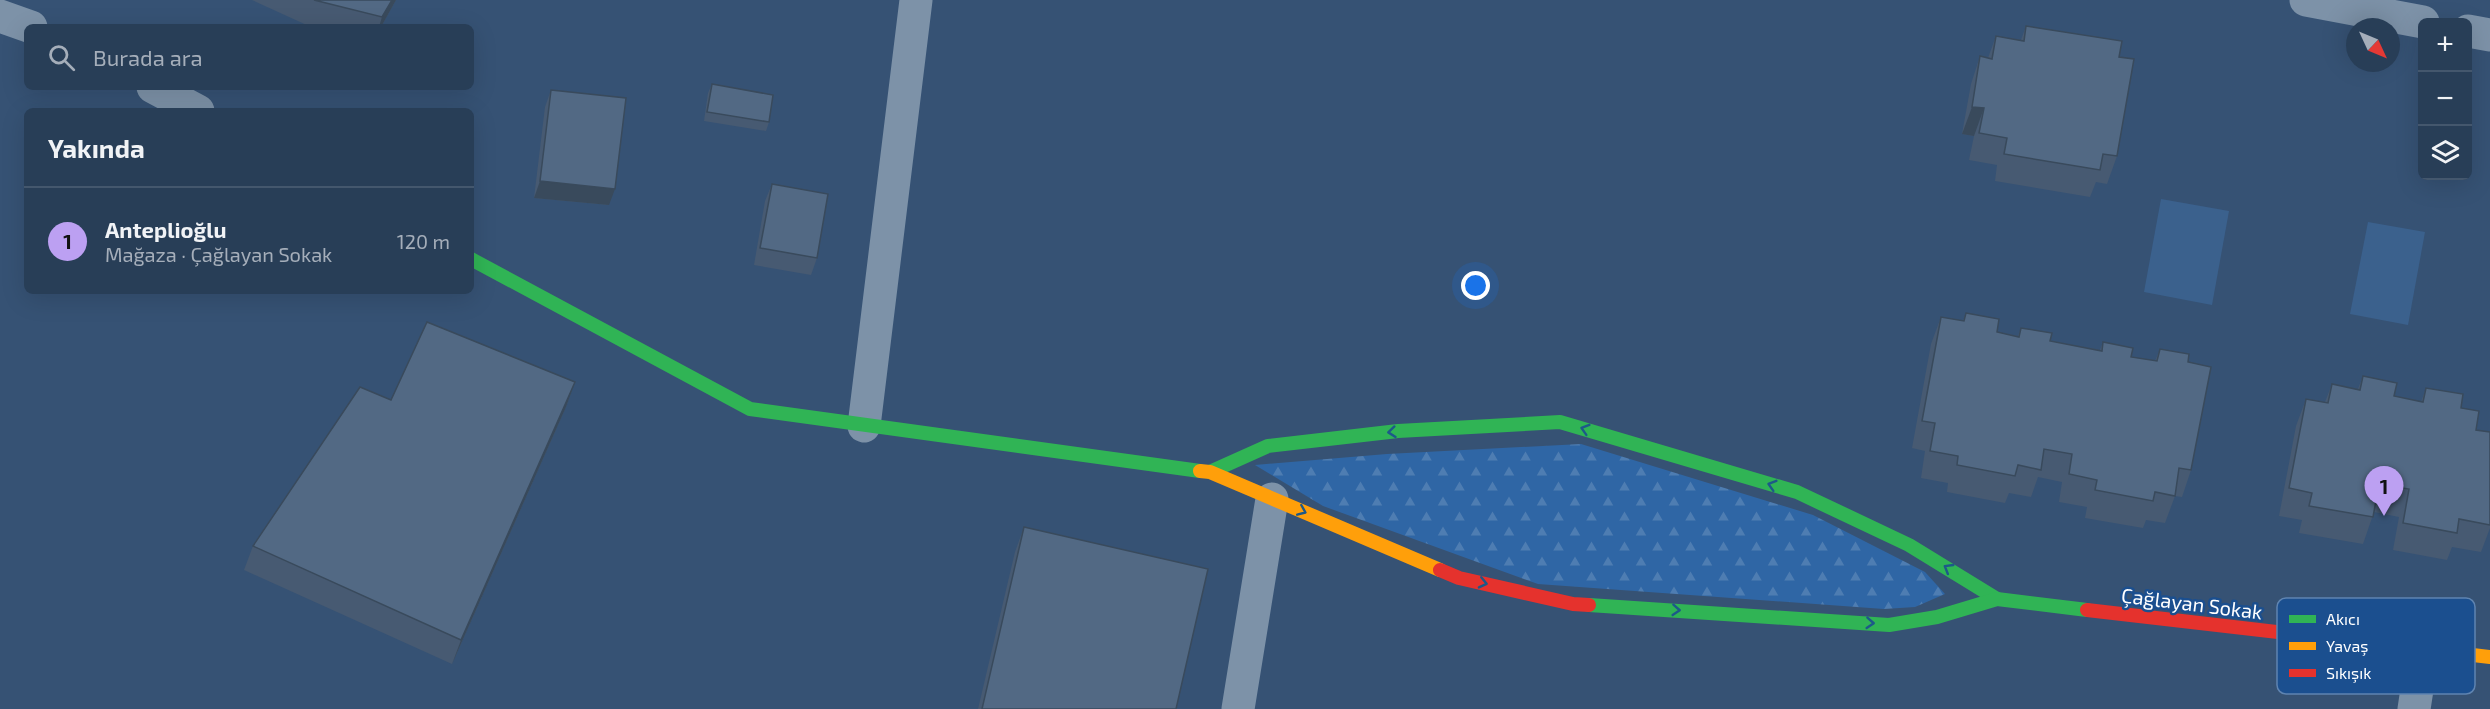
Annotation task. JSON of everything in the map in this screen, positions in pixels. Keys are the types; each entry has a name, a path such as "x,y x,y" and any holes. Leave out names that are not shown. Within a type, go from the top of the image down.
{"street":[{"path":"864,426 916,0"},
{"path":"2306,0 2418,21"},
{"path":"0,16 24,25"},
{"path":"2472,32 2490,35"},
{"path":"159,90 192,108"},
{"path":"474,261 750,409 1210,472 1459,578 1573,604 1889,625 1937,617 1997,599"},
{"path":"1210,472 1268,446 1398,431 1560,422 1797,492 1909,545 1997,599"},
{"path":"1238,709 1272,499"},
{"name":"Çağlayan Sokak","path":"1997,599 2277,633"},
{"name":"Çağlayan Sokak","path":"2475,655 2490,657"},
{"path":"2414,709 2416,694"}],"green space":[{"path":"1581,444 1813,515 1925,572 1945,594 1915,607 1884,609 1538,584 1323,506 1255,465 1387,454"}],"shaded area":[{"path":"2161,199 2229,211 2212,305 2144,292"},
{"path":"2368,222 2425,232 2408,325 2350,314"}],"building":[{"path":"314,0 392,0 382,17"},
{"path":"2026,26 2122,41 2119,57 2134,59 2117,156 2103,154 2100,170 2004,154 2007,138 1979,133 1984,108 1972,107 1980,56 1992,59 1996,36 2024,41"},
{"path":"712,84 773,95 769,122 707,112"},
{"path":"551,90 626,98 615,189 540,181"},
{"path":"772,184 828,194 817,258 760,248"},
{"path":"1966,313 1999,319 1997,332 2019,337 2021,328 2052,333 2050,341 2102,351 2103,342 2133,348 2131,357 2157,361 2160,349 2189,354 2188,362 2211,367 2191,470 2179,468 2175,496 2155,492 2153,501 2095,490 2097,480 2069,474 2072,454 2044,449 2041,470 2018,465 2015,476 1957,465 1958,456 1930,451 1935,423 1922,421 1941,317 1964,321"},
{"path":"427,322 575,382 461,640 253,546 360,387 391,400"},
{"path":"2363,376 2397,383 2394,396 2423,402 2426,388 2463,394 2461,408 2479,411 2476,430 2490,432 2490,525 2459,519 2457,533 2403,523 2409,489 2379,484 2373,517 2309,506 2312,493 2289,488 2306,399 2328,403 2332,384 2360,390"},
{"path":"1024,527 1208,569 1176,709 982,709"}],"traffic: fast":[{"path":"474,261 750,409 1200,471"},
{"path":"1210,472 1268,446 1398,431 1560,422 1797,492 1909,545 1997,599"},
{"path":"1589,605 1889,625 1937,617 1997,599 2087,610"}],"traffic: slow":[{"path":"1200,471 1210,472 1440,570"},
{"path":"2475,655 2490,657"}],"traffic: jam":[{"path":"1440,570 1459,578 1573,604 1589,605"},
{"path":"2087,610 2277,632"}],"place":[{"name":"Anteplioğlu","path":"2384,516"}]}
